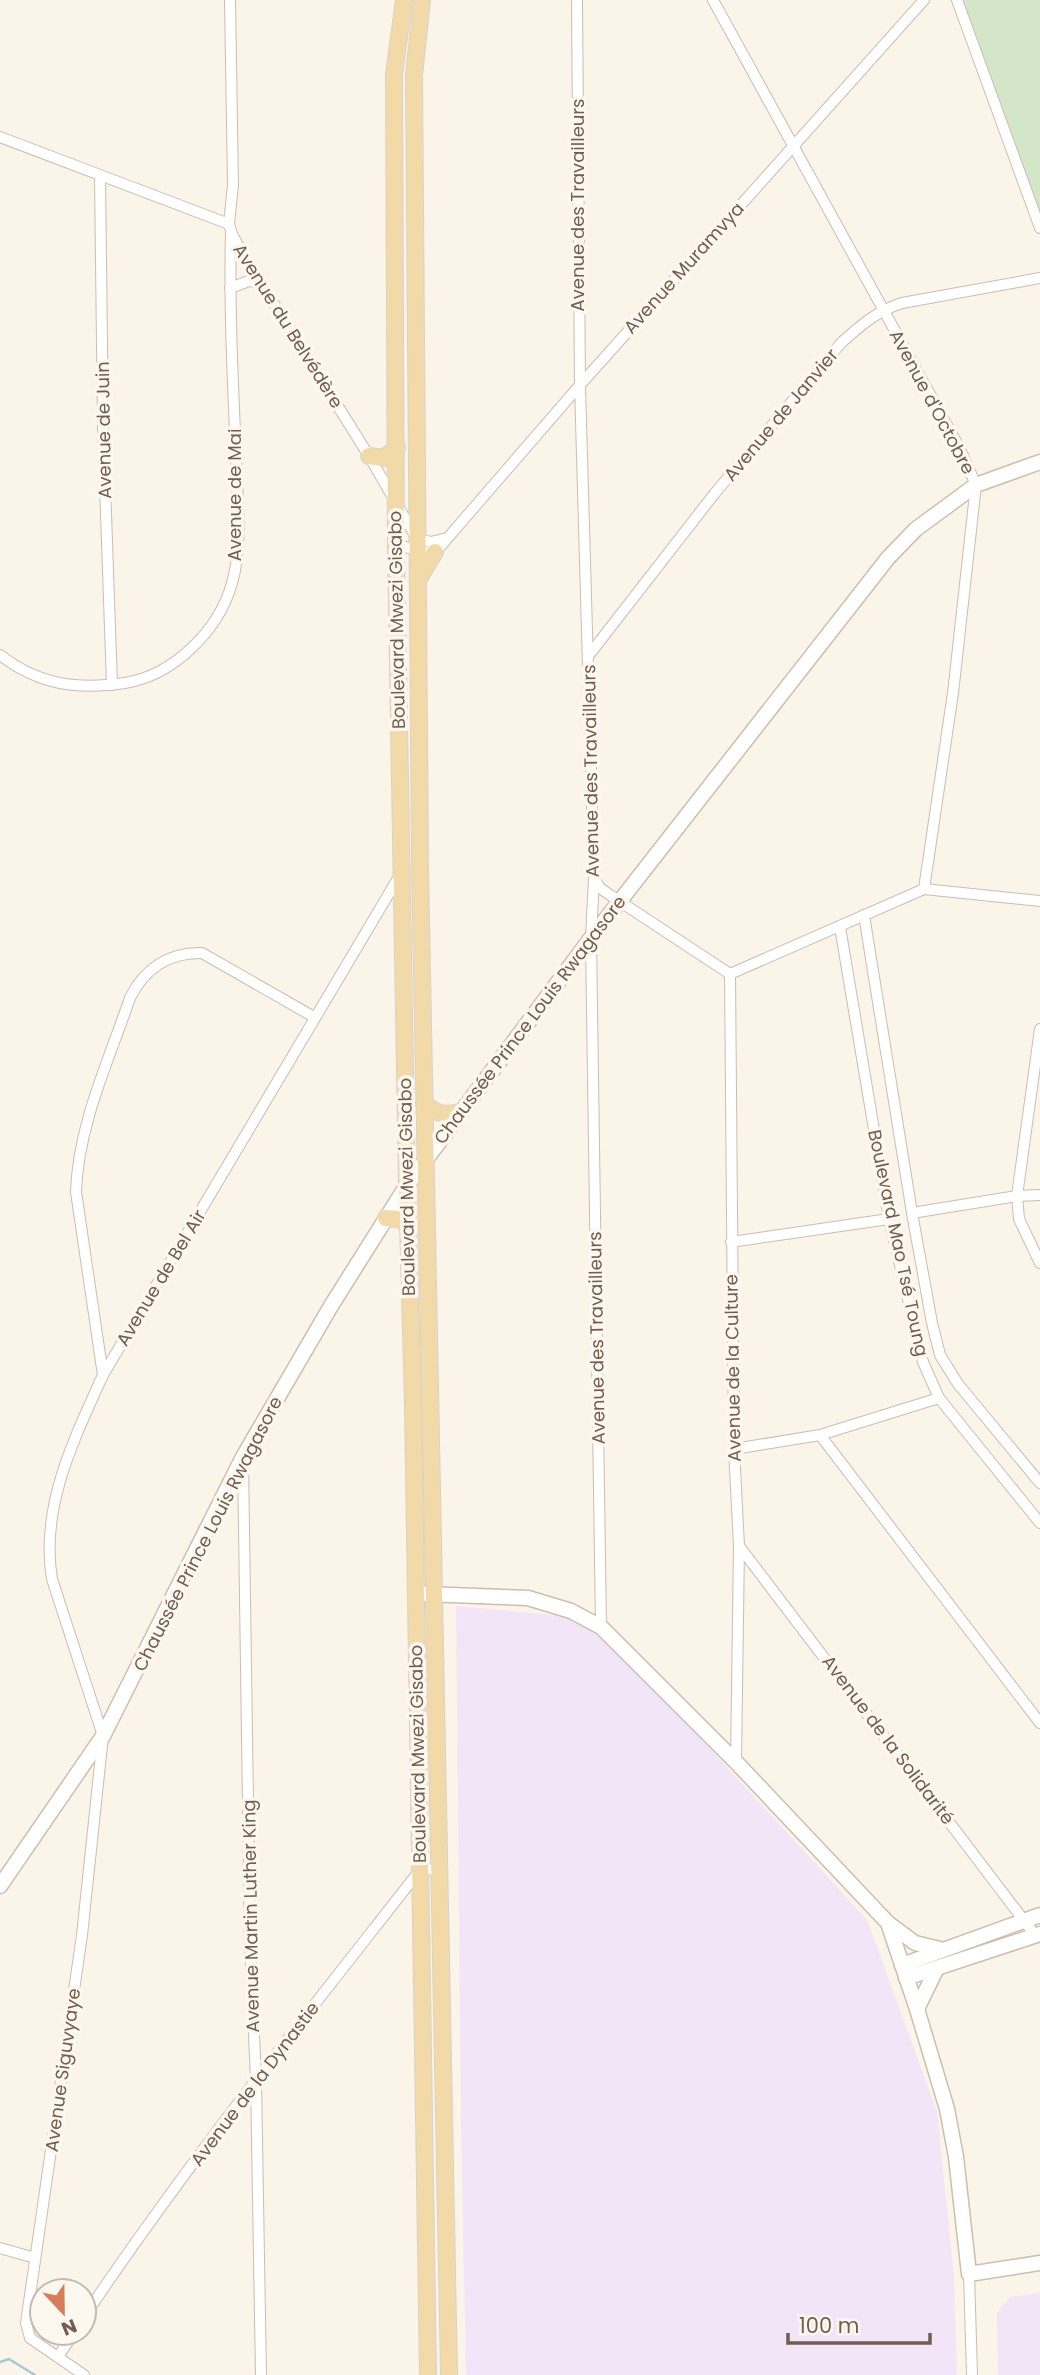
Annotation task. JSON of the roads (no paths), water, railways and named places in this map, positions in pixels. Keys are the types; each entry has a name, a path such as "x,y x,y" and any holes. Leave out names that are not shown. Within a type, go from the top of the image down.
{"main road":[{"name":"Boulevard Mwezi Gisabo","path":"404,0 394,75 396,544 407,1185 414,1404 428,2375"},
{"name":"Boulevard Mwezi Gisabo","path":"422,0 414,75 416,582 449,2375"},
{"path":"396,230 415,230"},
{"path":"369,456 383,458 397,448"},
{"path":"416,582 435,552"},
{"path":"424,1103 438,1114 460,1112"},
{"path":"386,1217 399,1219 408,1225"},
{"path":"414,1404 432,1404"},
{"path":"425,2133 444,2134"}],"street":[{"name":"Avenue de Mai","path":"0,655 13,665 64,686 112,685 134,681 159,671 182,657 212,624 232,583 236,560 237,498 230,288 233,184 230,0"},
{"name":"Avenue des Travailleurs","path":"577,0 580,386 594,878 591,938 601,1627"},
{"name":"Avenue d'Octobre","path":"713,0 960,449 976,485 953,693 925,889"},
{"name":"Avenue Muramvya","path":"435,552 924,0"},
{"path":"957,0 1040,228"},
{"name":"Avenue du Belvédère","path":"0,137 230,229 259,282 369,456 396,505"},
{"name":"Avenue de Juin","path":"100,176 103,428 112,685"},
{"name":"Avenue de Janvier","path":"589,655 715,493 841,343 865,321 882,309 957,292 1040,278"},
{"path":"230,288 249,281 259,282"},
{"name":"Chaussée Prince Louis Rwagasore","path":"0,1886 103,1735 243,1457 331,1306 425,1159 591,938 888,558 924,523 976,485 1040,462"},
{"path":"396,505 417,545 425,554 435,552"},
{"path":"396,544 417,545 448,538"},
{"path":"401,872 420,868"},
{"name":"Avenue de Bel Air","path":"103,1735 57,1597 48,1559 59,1480 103,1375 401,872"},
{"path":"594,878 600,888 730,974 925,889 1040,901"},
{"name":"Boulevard Mao Tsé Toung","path":"864,915 912,1213 940,1355 958,1384 1040,1483"},
{"name":"Boulevard Mao Tsé Toung","path":"840,927 890,1219 923,1362 939,1398 1040,1523"},
{"path":"103,1375 76,1192 77,1169 80,1145 88,1120 138,980 151,968 170,958 188,953 202,953 314,1017"},
{"name":"Avenue de la Culture","path":"730,974 734,1449 739,1546 736,1762"},
{"path":"1040,1029 1017,1196 1019,1219 1040,1263"},
{"path":"912,1213 1017,1196 1040,1195"},
{"path":"731,1242 890,1219"},
{"path":"734,1449 820,1435 939,1398"},
{"path":"820,1435 1040,1723"},
{"name":"Avenue Martin Luther King","path":"243,1457 250,1943 256,2080 261,2375"},
{"name":"Avenue de la Solidarité","path":"739,1546 1038,1934"},
{"path":"415,1594 528,1598 571,1611 601,1627 736,1762 888,1923 915,1944 941,1949"},
{"name":"Avenue Siguvyaye","path":"84,2375 59,2355 36,2342 27,2330 80,1946 103,1735"},
{"path":"420,1870 439,1869"},
{"name":"Avenue de la Dynastie","path":"98,2297 137,2239 256,2080 420,1870"},
{"path":"904,1972 941,1949 1040,1915"},
{"path":"888,1923 917,2009 951,2130 969,2274 972,2375"},
{"path":"904,1972 937,1968 1038,1934"},
{"path":"917,2009 937,1968"},
{"path":"0,2248 35,2258"},
{"path":"969,2274 1040,2263"},
{"path":"59,2355 64,2347"}],"waterway":[{"path":"0,2362 9,2359 35,2375"}]}
